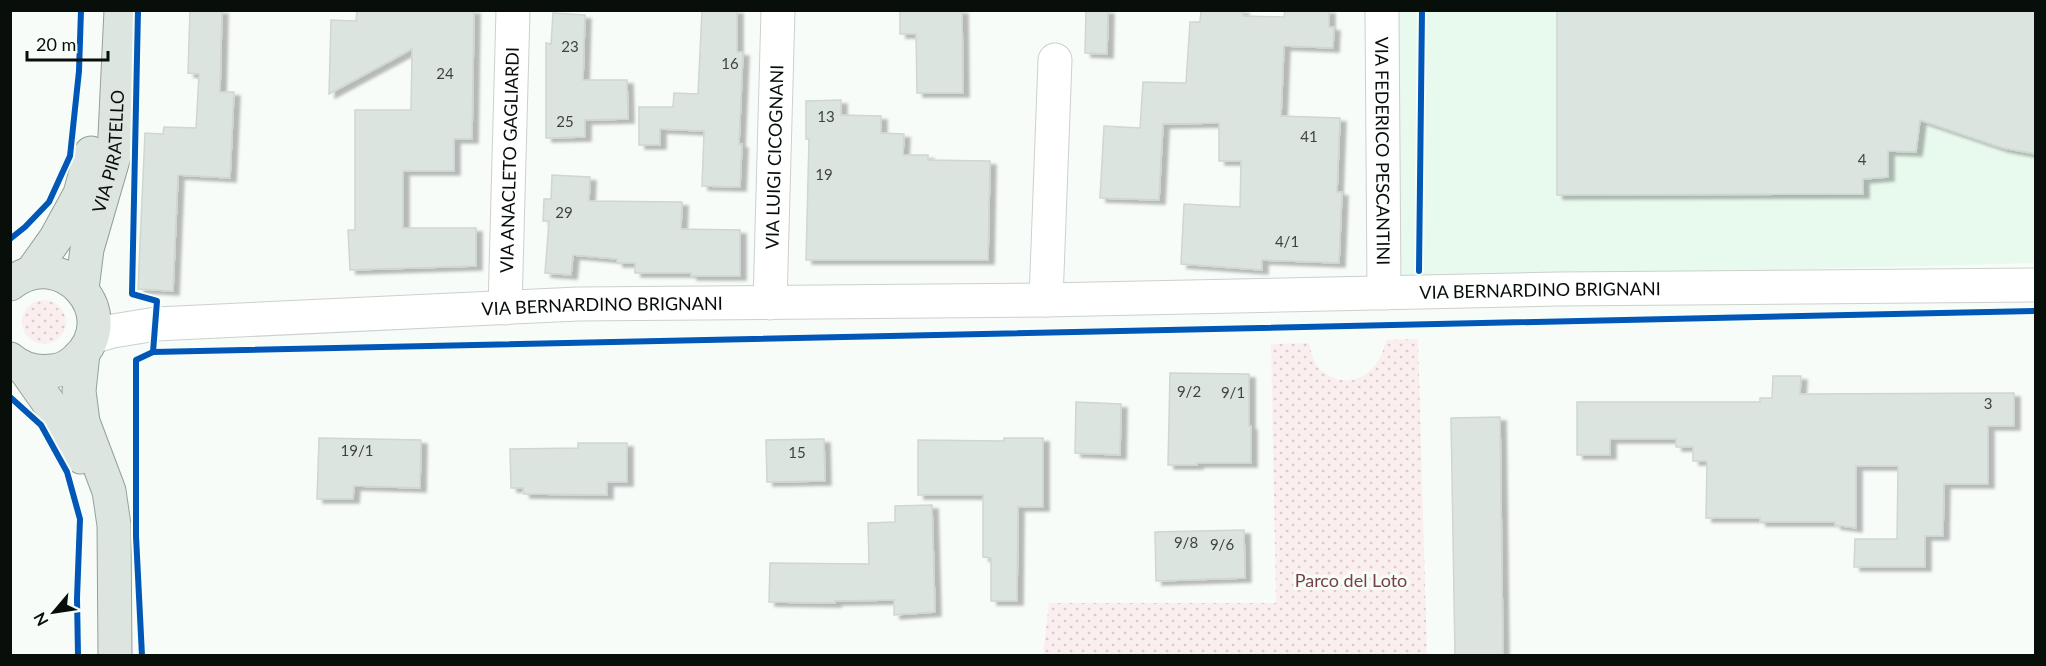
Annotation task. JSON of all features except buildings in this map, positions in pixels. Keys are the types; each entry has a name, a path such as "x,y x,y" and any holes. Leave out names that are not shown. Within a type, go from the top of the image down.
{"main road":[{"name":"VIA PIRATELLO","path":"21,279 56,237 80,194 92,150 99,10"},
{"name":"VIA PIRATELLO","path":"115,656 114,525 109,491 83,422 79,391 88,323 87,249 114,156 121,10"},
{"name":"VIA PIRATELLO","path":"17,364 40,372 57,371 71,364 88,323 72,280 45,271 21,279"},
{"name":"VIA PIRATELLO","path":"17,364 55,412 89,473 107,529 114,571"}],"street":[{"name":"VIA ANACLETO GAGLIARDI","path":"505,308 513,10"},
{"name":"VIA LUIGI CICOGNANI","path":"770,303 778,10"},
{"name":"VIA FEDERICO PESCANTINI","path":"1382,10 1384,293"},
{"path":"1046,300 1055,60"},
{"name":"VIA BERNARDINO BRIGNANI","path":"88,323 113,331 156,324 578,304 1046,300 1571,289 2036,285"}],"shaded area":[{"path":"1399,11 2035,11 2035,263 1399,280"}],"green space":[{"path":"44,300 59,307 66,322 59,337 44,344 29,337 22,322 29,307"},
{"name":"Parco del Loto","path":"1418,339 1427,655 1043,655 1049,603 1276,603 1271,344 1309,343 1314,360 1320,369 1331,377 1352,380 1370,371 1383,352 1386,340"}],"cycle path":[{"path":"10,239 49,202 70,156 79,71 81,10"},
{"path":"138,10 132,294 157,301 153,352 136,360 136,536 142,656"},
{"path":"1419,271 1422,10"},
{"path":"153,352 2036,311"},
{"path":"10,397 41,425 67,472 80,519 77,598 78,656"}]}
